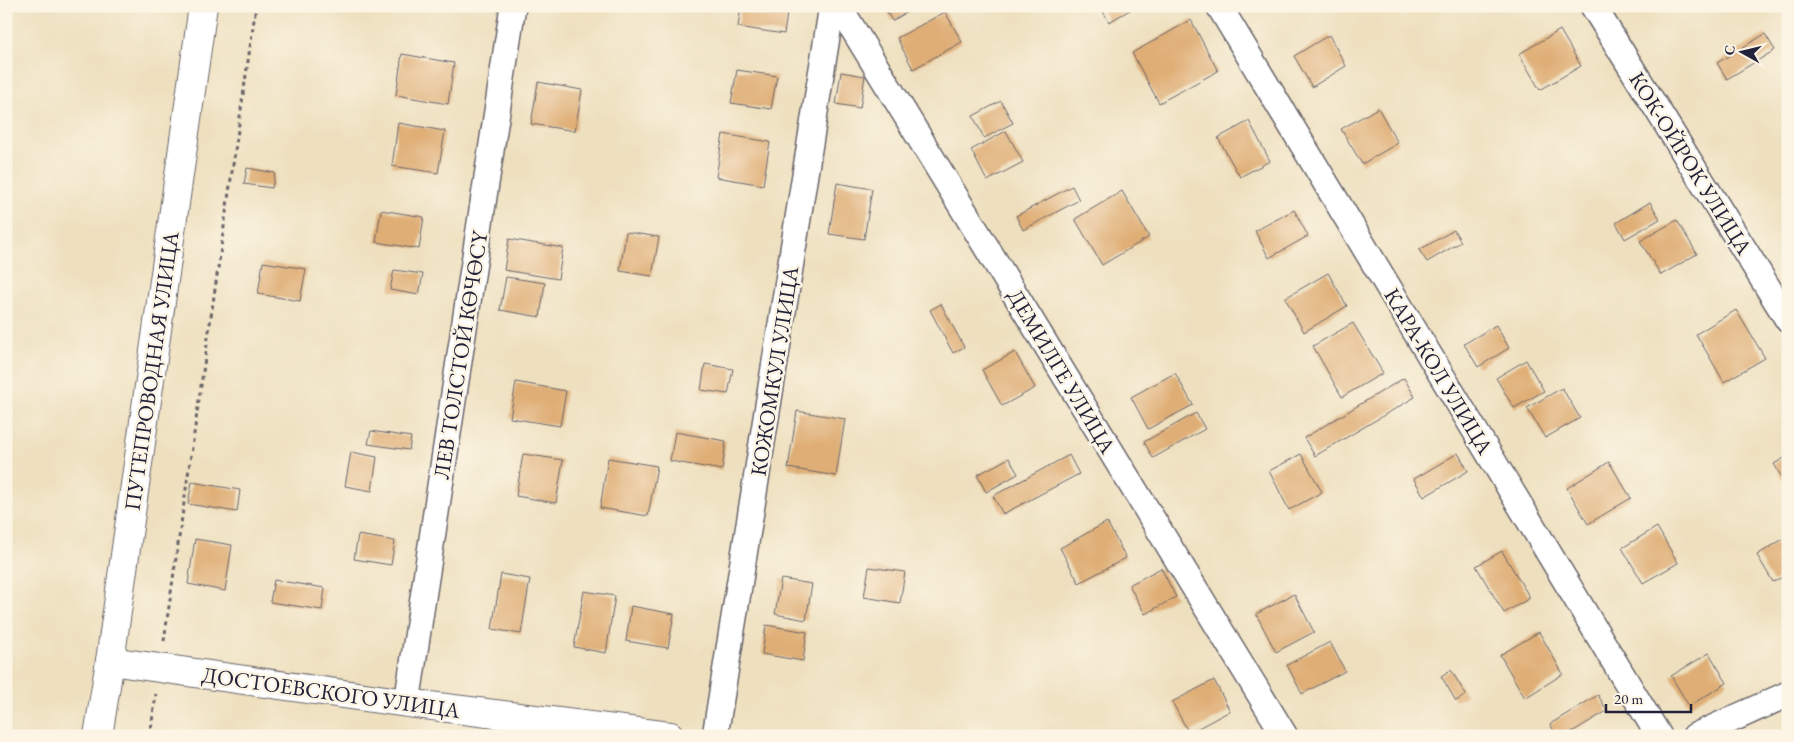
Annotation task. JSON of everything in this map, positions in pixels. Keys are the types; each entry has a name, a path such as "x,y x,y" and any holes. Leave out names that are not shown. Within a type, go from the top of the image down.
{"main road":[{"name":"ПУТЕПРОВОДНАЯ УЛИЦА","path":"98,736 203,6"},
{"name":"ДОСТОЕВСКОГО УЛИЦА","path":"110,662 407,703 670,736"}],"street":[{"name":"ЛЕВ ТОЛСТОЙ КӨЧӨСҮ","path":"407,703 513,6"},
{"name":"КОЖОМКУЛ УЛИЦА","path":"715,736 832,6"},
{"name":"ДЕМИЛГЕ УЛИЦА","path":"839,6 1285,736"},
{"name":"КАРА-КОЛ УЛИЦА","path":"1219,6 1659,736"},
{"name":"КОК-ОЙРОК УЛИЦА","path":"1593,6 1788,320"},
{"path":"1695,736 1788,694"}],"path":[{"path":"150,736 256,6"}],"building":[{"path":"741,6 788,6 784,34 738,27"},
{"path":"884,6 909,6 911,10 892,21"},
{"path":"1100,6 1137,6 1109,22"},
{"path":"945,12 962,42 913,69 897,38"},
{"path":"1191,20 1218,71 1159,103 1132,53"},
{"path":"1560,30 1581,66 1540,90 1519,54"},
{"path":"1765,34 1775,50 1727,79 1717,63"},
{"path":"1329,35 1346,66 1312,87 1294,56"},
{"path":"402,54 454,63 448,104 396,95"},
{"path":"737,70 777,76 771,109 731,103"},
{"path":"841,72 865,76 860,108 836,104"},
{"path":"538,82 582,90 575,131 531,124"},
{"path":"1001,101 1013,123 984,138 973,116"},
{"path":"1378,108 1398,143 1362,164 1341,129"},
{"path":"1249,121 1270,161 1240,177 1218,138"},
{"path":"398,123 445,131 438,173 392,166"},
{"path":"1006,131 1023,162 987,181 971,150"},
{"path":"723,134 770,142 763,185 716,177"},
{"path":"247,168 275,173 272,188 244,184"},
{"path":"837,183 872,189 864,239 829,234"},
{"path":"1072,186 1079,200 1023,230 1016,216"},
{"path":"1122,191 1149,237 1102,265 1075,219"},
{"path":"1650,202 1660,219 1625,239 1616,223"},
{"path":"381,210 424,217 419,249 376,242"},
{"path":"1294,210 1308,236 1269,258 1255,231"},
{"path":"1677,220 1697,254 1661,275 1640,241"},
{"path":"1454,230 1461,242 1427,262 1419,250"},
{"path":"626,232 659,237 652,276 620,271"},
{"path":"509,239 563,248 558,279 504,270"},
{"path":"263,262 306,269 300,301 258,294"},
{"path":"394,270 423,274 419,295 390,290"},
{"path":"1328,273 1347,306 1304,332 1285,298"},
{"path":"506,277 545,283 540,317 500,310"},
{"path":"941,304 964,347 953,353 930,310"},
{"path":"1736,310 1765,358 1724,382 1696,334"},
{"path":"1353,323 1383,373 1342,397 1313,346"},
{"path":"1496,325 1509,348 1478,367 1464,344"},
{"path":"1015,352 1035,388 1002,406 982,370"},
{"path":"1526,360 1544,391 1514,408 1496,378"},
{"path":"705,364 733,369 728,394 701,390"},
{"path":"1175,373 1193,405 1148,429 1131,397"},
{"path":"1404,378 1415,397 1315,456 1304,438"},
{"path":"516,382 566,391 560,426 510,418"},
{"path":"1562,388 1580,418 1545,438 1527,408"},
{"path":"797,411 845,419 836,476 788,468"},
{"path":"1196,413 1205,429 1153,458 1144,442"},
{"path":"371,431 411,437 409,450 368,444"},
{"path":"675,432 726,441 722,470 670,461"},
{"path":"351,452 377,457 372,491 345,486"},
{"path":"1458,453 1468,471 1424,497 1414,479"},
{"path":"523,454 563,460 556,503 516,496"},
{"path":"1301,454 1322,492 1289,510 1269,471"},
{"path":"1069,455 1079,474 1003,514 993,496"},
{"path":"1788,456 1788,488 1774,464"},
{"path":"608,458 657,466 648,516 600,508"},
{"path":"1009,458 1018,474 986,492 977,475"},
{"path":"1609,462 1631,498 1588,524 1567,488"},
{"path":"192,482 240,490 237,512 188,504"},
{"path":"1107,522 1126,558 1079,583 1060,548"},
{"path":"1657,527 1678,563 1643,583 1622,548"},
{"path":"358,535 395,541 391,565 354,559"},
{"path":"1788,536 1788,574 1773,582 1757,555"},
{"path":"195,539 232,545 225,591 188,584"},
{"path":"1502,551 1530,598 1504,613 1476,566"},
{"path":"869,567 905,572 900,603 864,597"},
{"path":"1161,568 1176,597 1145,614 1129,585"},
{"path":"501,574 530,579 521,634 492,629"},
{"path":"781,579 812,584 806,620 775,614"},
{"path":"274,580 325,588 322,610 270,602"},
{"path":"584,591 615,596 606,653 574,647"},
{"path":"1294,594 1314,632 1276,652 1256,614"},
{"path":"631,606 674,614 668,648 626,641"},
{"path":"766,625 807,632 803,661 762,654"},
{"path":"1539,632 1563,674 1525,698 1500,655"},
{"path":"1330,642 1345,671 1302,694 1287,665"},
{"path":"1709,653 1727,683 1689,706 1671,676"},
{"path":"1451,670 1466,695 1456,701 1441,676"},
{"path":"1214,680 1230,711 1189,733 1172,702"},
{"path":"1598,695 1607,711 1565,736 1557,736 1550,724"}]}
